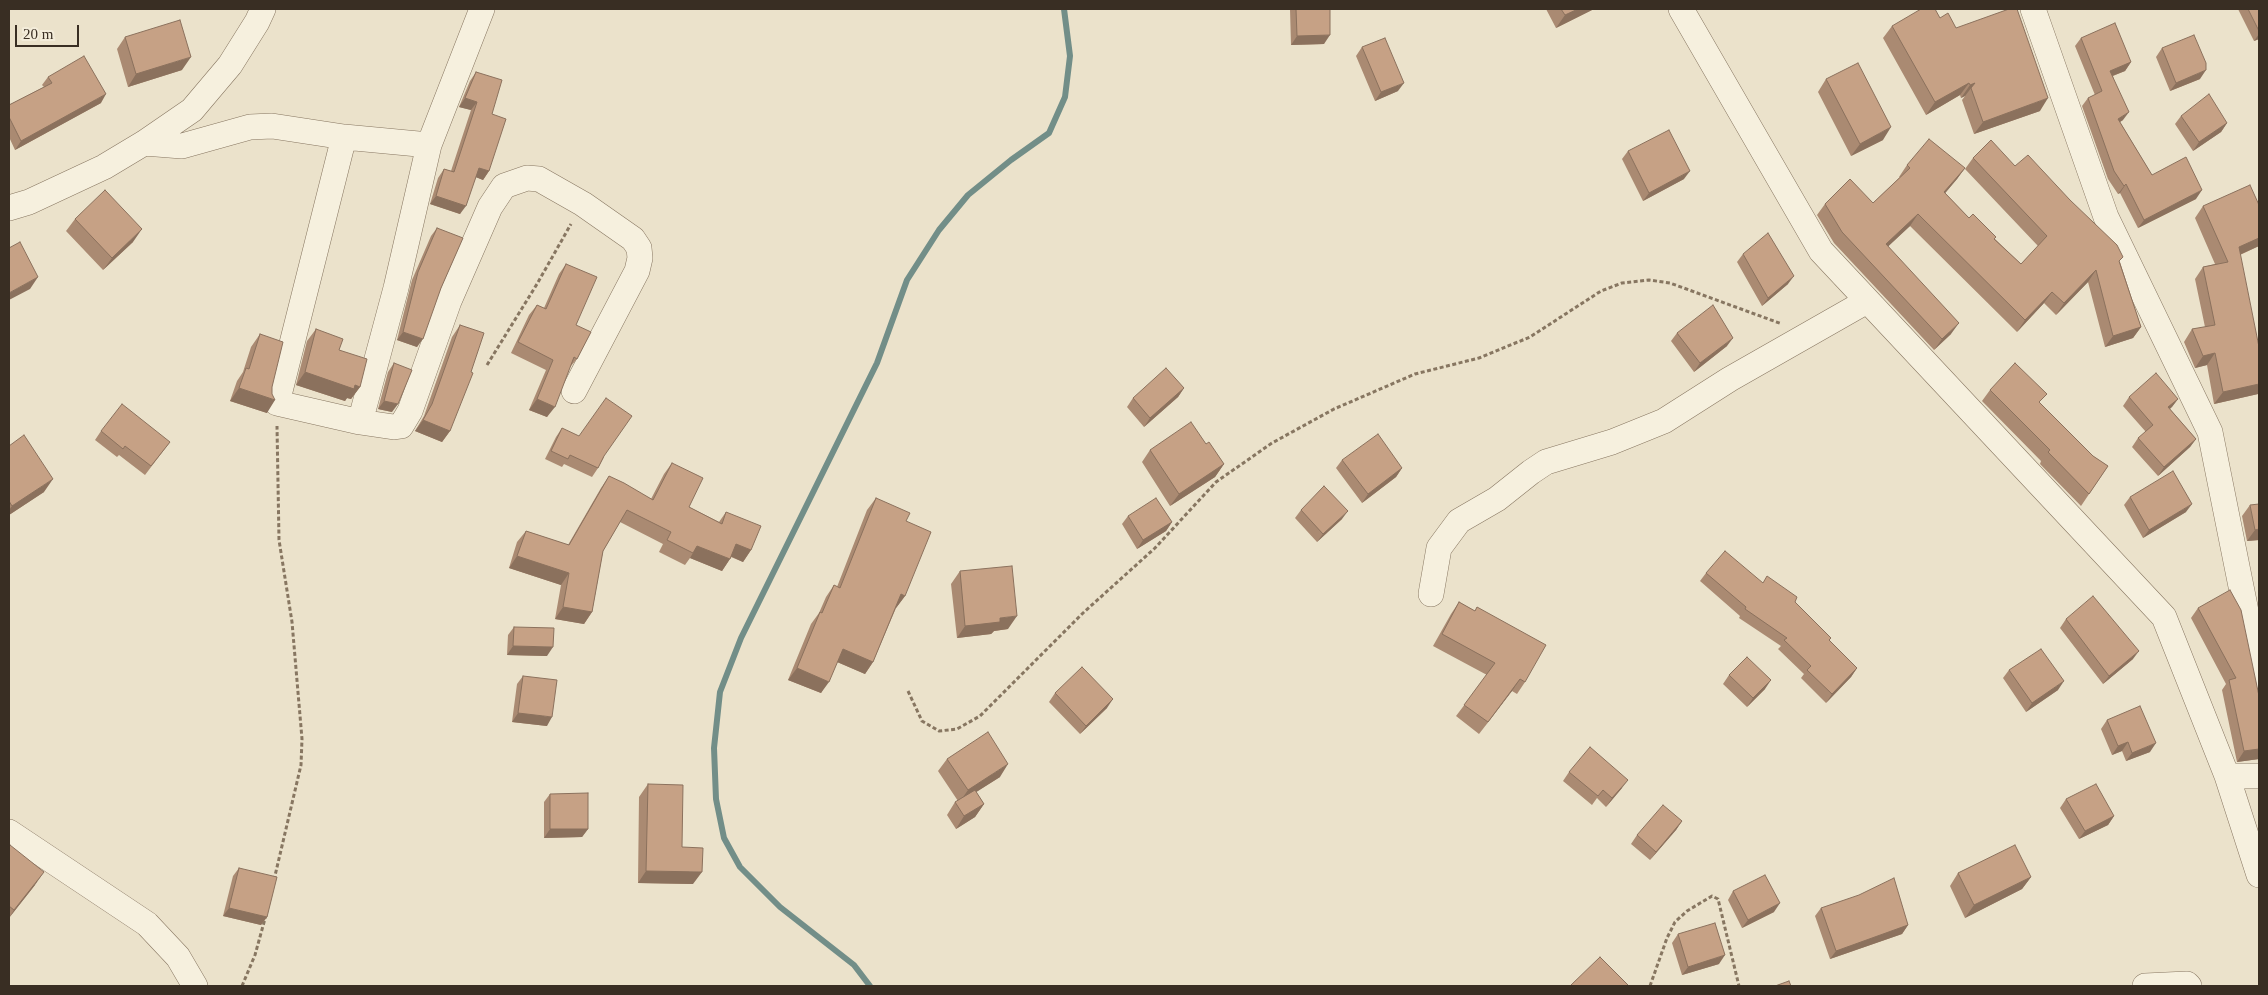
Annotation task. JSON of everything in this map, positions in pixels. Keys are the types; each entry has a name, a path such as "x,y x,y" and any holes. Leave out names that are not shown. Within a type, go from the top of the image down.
{"street":[{"path":"9,208 29,202 104,167 144,143 192,110 230,65 263,9"},
{"path":"360,422 396,288 429,145 482,9"},
{"path":"1681,9 1821,251 2164,617 2227,776 2259,875"},
{"path":"2033,9 2106,216 2210,432 2259,670"},
{"path":"144,143 182,146 243,128 272,126 344,137 429,145"},
{"path":"344,137 277,403 360,422 394,427 401,426 405,421 449,301 490,207 500,190 516,180 527,178 539,179 583,204 633,239 639,248 640,258 637,271 574,391"},
{"path":"1431,594 1439,548 1459,522 1497,499 1546,462 1612,442 1664,421 1730,379 1867,301"},
{"path":"2227,776 2259,776"},
{"path":"9,832 148,924 178,957 195,986"},
{"path":"2146,986 2187,984 2189,986"}],"path":[{"path":"487,365 583,204"},
{"path":"908,691 922,721 939,731 957,730 980,716 1083,613 1155,548 1216,482 1272,443 1334,409 1416,374 1478,358 1530,337 1601,291 1622,282 1649,280 1670,283 1810,334"},
{"path":"273,886 301,765 302,739 292,622 279,540 277,403"},
{"path":"1650,986 1666,938 1675,922 1687,911 1712,896 1718,899 1739,986"},
{"path":"242,986 255,955 267,914"}],"building":[{"path":"1296,9 1330,9 1330,35 1297,36"},
{"path":"1561,9 1578,9 1565,15"},
{"path":"1921,9 1935,9 1940,18 1948,13 1956,28 2009,9 2017,9 2048,98 1983,122 1971,88 1975,83 1970,85 1969,83 1935,102 1892,26"},
{"path":"2248,9 2259,9 2259,31"},
{"path":"180,20 191,57 136,74 125,37"},
{"path":"2115,23 2131,62 2110,71 2129,112 2118,119 2152,175 2186,157 2202,190 2144,220 2126,184 2124,186 2114,171 2088,98 2102,91 2081,38"},
{"path":"2194,35 2206,63 2206,70 2176,83 2162,48"},
{"path":"1385,38 1404,83 1381,92 1362,47"},
{"path":"84,56 106,94 21,141 9,117 9,105 52,83 48,77"},
{"path":"1858,63 1891,127 1860,144 1826,79"},
{"path":"476,72 502,80 492,114 506,119 489,171 479,168 466,206 436,196 444,169 454,172 477,102 465,98"},
{"path":"2209,94 2227,123 2199,142 2181,116"},
{"path":"1669,130 1690,171 1649,193 1628,151"},
{"path":"1929,139 1965,168 1944,192 1969,218 1973,214 1996,237 1994,239 2021,264 2047,236 1973,158 1991,140 2015,166 2028,155 2070,200 2117,245 2123,257 2119,261 2141,327 2113,336 2096,270 2064,303 2052,292 2025,320 1918,214 1886,244 1959,323 1942,339 1842,232 1825,204 1850,179 1873,203 1910,168 1907,165"},
{"path":"2250,185 2259,205 2259,238 2239,247 2259,347 2259,384 2223,392 2215,353 2203,356 2192,329 2215,325 2203,267 2228,262 2203,206"},
{"path":"105,190 142,229 112,258 75,219"},
{"path":"437,228 463,238 441,288 423,339 403,332 418,272"},
{"path":"1768,233 1794,276 1768,298 1743,254"},
{"path":"20,242 38,277 9,293 9,248"},
{"path":"566,264 597,277 576,325 591,332 577,359 574,357 555,407 537,399 553,360 518,342 537,305 546,309"},
{"path":"1713,305 1733,338 1700,363 1677,333"},
{"path":"460,325 484,333 471,372 473,373 450,431 423,420 432,404"},
{"path":"316,329 343,339 339,350 367,359 360,387 355,385 354,389 305,372"},
{"path":"260,334 283,342 272,387 272,394 275,400 239,388 246,368 249,369"},
{"path":"394,363 412,370 398,404 384,401"},
{"path":"2015,363 2047,394 2039,402 2093,456 2108,466 2089,494 2048,452 2050,450 1990,390"},
{"path":"1166,368 1184,388 1150,418 1133,398"},
{"path":"2156,373 2178,399 2168,407 2196,439 2164,467 2138,438 2153,425 2129,397"},
{"path":"606,398 632,416 604,456 598,468 570,455 568,459 551,451 562,428 579,436"},
{"path":"122,404 170,442 151,466 125,446 123,449 101,431"},
{"path":"1191,422 1206,444 1209,442 1224,464 1179,494 1150,450"},
{"path":"1378,434 1402,468 1368,494 1342,460"},
{"path":"24,435 53,479 12,506 9,501 9,446"},
{"path":"672,463 703,478 689,507 722,524 726,512 761,526 751,550 736,544 730,559 697,546 693,553 667,540 671,532 627,510 603,551 592,612 563,607 569,573 517,556 526,531 569,545 609,476 653,500"},
{"path":"2173,471 2192,504 2149,530 2130,497"},
{"path":"1324,486 1348,511 1323,534 1301,510"},
{"path":"876,498 910,513 906,521 931,532 905,596 901,594 873,662 843,649 829,682 797,668 820,612 822,613 834,585 840,588"},
{"path":"1156,498 1172,522 1143,540 1128,516"},
{"path":"2259,504 2259,529 2255,530 2250,505"},
{"path":"1725,551 1763,583 1767,576 1797,597 1795,602 1831,638 1829,640 1857,668 1832,694 1807,670 1811,666 1784,640 1787,638 1745,609 1746,607 1706,573"},
{"path":"1012,566 1017,616 1000,618 1000,622 965,626 960,571"},
{"path":"2230,590 2241,610 2259,696 2259,749 2244,751 2229,680 2236,678 2198,608"},
{"path":"2093,596 2139,651 2109,676 2066,619"},
{"path":"1459,602 1475,611 1477,607 1546,645 1525,682 1520,679 1488,722 1464,705 1495,663 1442,634"},
{"path":"514,627 554,628 553,647 513,646"},
{"path":"2041,649 2064,681 2032,703 2009,670"},
{"path":"1747,657 1771,680 1753,698 1729,675"},
{"path":"1082,667 1113,699 1086,726 1055,693"},
{"path":"523,676 557,680 552,717 518,713"},
{"path":"2140,706 2156,743 2132,753 2128,742 2118,746 2107,720"},
{"path":"988,732 1008,764 968,790 947,759"},
{"path":"1590,747 1628,780 1612,798 1603,790 1598,796 1569,772"},
{"path":"648,784 683,785 682,847 703,848 702,872 646,871"},
{"path":"2096,784 2114,816 2085,831 2066,799"},
{"path":"975,790 984,804 964,816 955,802"},
{"path":"588,793 588,829 550,829 550,794"},
{"path":"1663,805 1682,821 1656,852 1637,835"},
{"path":"10,845 44,872 14,910 9,906"},
{"path":"2015,845 2031,877 1974,905 1958,873"},
{"path":"239,868 277,877 267,917 229,908"},
{"path":"1765,875 1780,903 1748,920 1733,891"},
{"path":"1894,878 1908,925 1836,951 1821,908 1859,895"},
{"path":"1715,923 1725,955 1688,967 1678,934"},
{"path":"1600,957 1629,986 1570,986"},
{"path":"1789,981 1791,986 1775,986"}],"waterway":[{"path":"870,986 854,965 780,907 740,867 724,838 716,799 714,748 720,692 741,638 877,363 907,280 939,230 968,195 1011,160 1049,133 1065,97 1070,56 1064,9"}]}
